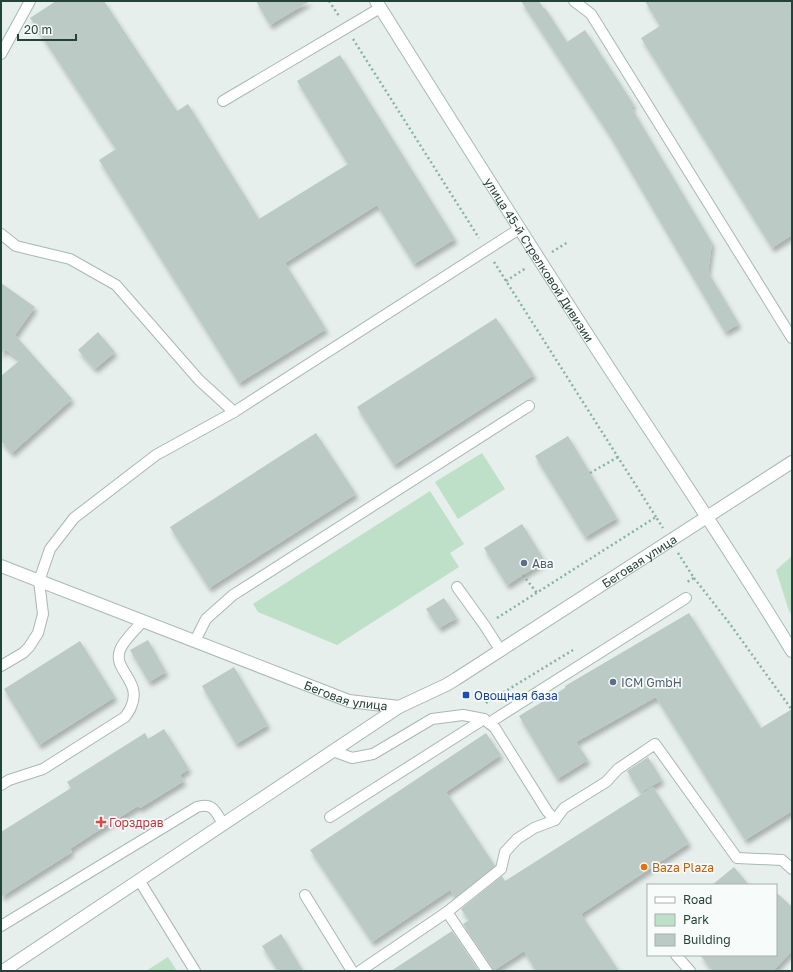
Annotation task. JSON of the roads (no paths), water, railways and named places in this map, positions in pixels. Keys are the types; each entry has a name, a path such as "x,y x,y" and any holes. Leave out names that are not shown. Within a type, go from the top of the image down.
{"street":[{"name":"улица 45-й Стрелковой Дивизии","path":"378,4 519,229 751,583 792,651"},
{"path":"707,517 792,462"},
{"name":"Беговая улица","path":"1,566 349,701 399,707 446,685 707,517"},
{"path":"3,971 399,707"}],"lane":[{"path":"1,54 30,1"},
{"path":"574,1 591,14 792,338"},
{"path":"223,101 378,4"},
{"path":"1,666 23,653 38,632 43,614 39,580 50,549 74,518 156,455 234,412 519,229"},
{"path":"1,234 16,246 70,259 116,285 199,380 234,412"},
{"path":"194,641 206,619 233,595 530,406"},
{"path":"457,587 501,650"},
{"path":"330,817 686,598"},
{"path":"1,785 8,780 43,769 125,717 132,706 134,698 132,685 119,664 118,658 120,649 143,621"},
{"path":"333,751 352,758 373,754 432,720 462,715 486,721 495,728 554,820"},
{"path":"360,971 447,912 501,869 505,852 517,839 534,828 554,820 564,808 606,782 618,770 655,744 737,858 782,860 792,869"},
{"path":"1,926 197,807 204,805 213,808 223,824"},
{"path":"139,880 195,971"},
{"path":"305,895 352,971"},
{"path":"447,912 487,971"},
{"path":"677,956 690,971"}],"place":[{"name":"Ава","path":"524,563"},
{"name":"ICM GmbH","path":"613,682"},
{"name":"Овощная база","path":"466,695"},
{"name":"Горздрав","path":"101,822"},
{"name":"Baza Plaza","path":"644,867"}]}
